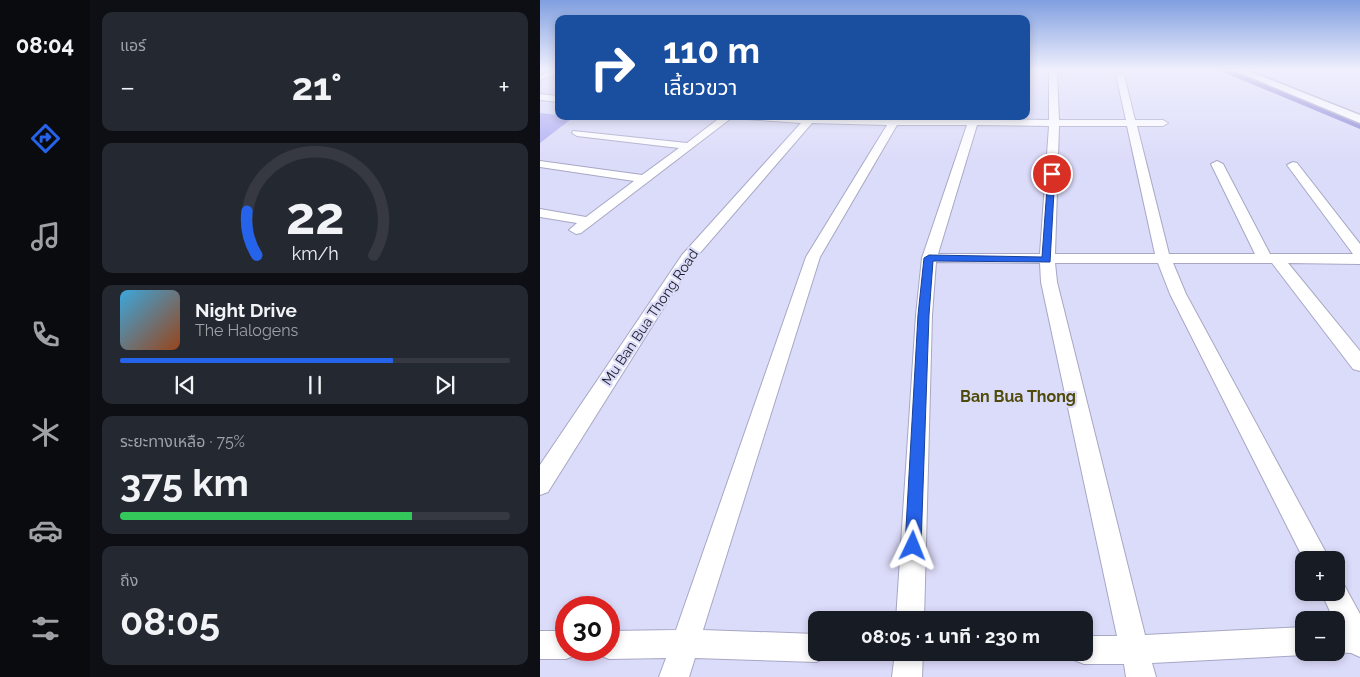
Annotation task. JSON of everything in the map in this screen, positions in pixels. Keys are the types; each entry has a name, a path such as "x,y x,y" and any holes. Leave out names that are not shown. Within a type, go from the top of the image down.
{"street":[{"path":"1054,102 1047,260 1049,282 1141,677"},
{"path":"1127,102 1163,258 1178,294 1312,551"},
{"path":"1319,102 1358,117"},
{"path":"576,230 724,120"},
{"name":"Mu Ban Bua Thong Road","path":"540,484 686,258 809,120"},
{"path":"674,677 813,257 894,120"},
{"path":"910,611 924,315 929,258 974,120"},
{"path":"1001,120 1163,123"},
{"path":"577,133 689,146"},
{"path":"540,164 643,179"},
{"path":"1217,164 1269,257 1360,364"},
{"path":"1293,165 1360,254"},
{"path":"540,213 588,221"},
{"path":"929,258 1047,260 1269,257 1360,259"},
{"path":"1338,601 1353,640"},
{"path":"1093,650 1134,650 1295,641"},
{"path":"620,645 684,644 808,648"},
{"path":"540,645 555,645"},
{"path":"907,677 908,661"}],"shaded area":[{"path":"540,113 555,115 555,120 570,120 540,143"}],"waterway":[{"path":"1300,102 1360,126"}],"district":[{"name":"Ban Bua Thong","path":"1018,396"}],"route":[{"path":"913,546 924,315 929,258 1047,260 1052,174"}]}
